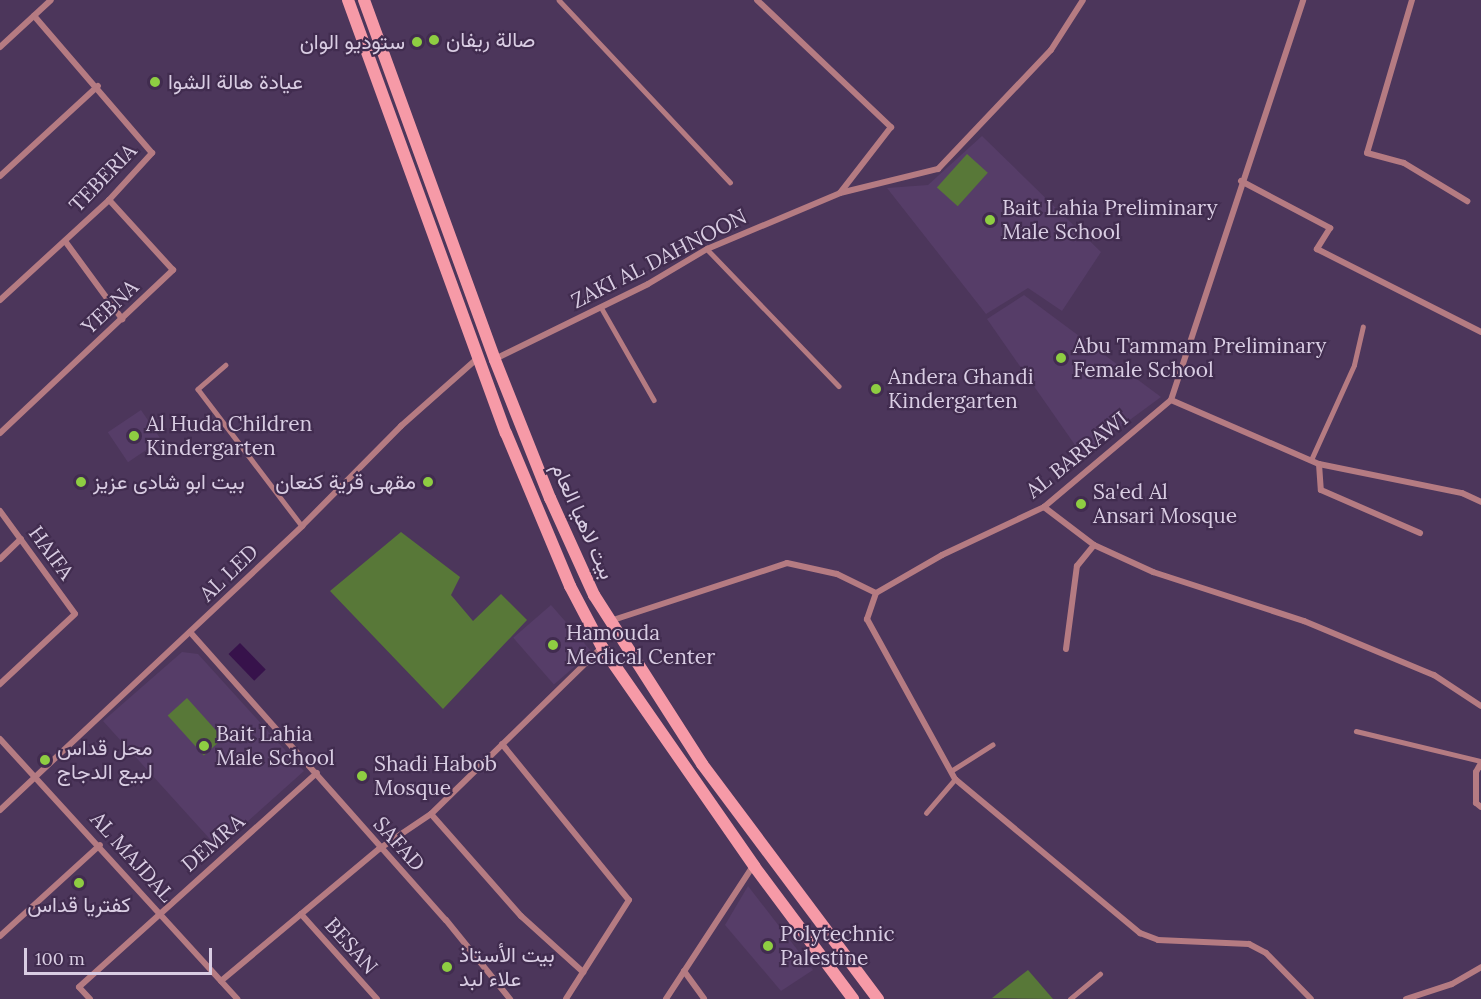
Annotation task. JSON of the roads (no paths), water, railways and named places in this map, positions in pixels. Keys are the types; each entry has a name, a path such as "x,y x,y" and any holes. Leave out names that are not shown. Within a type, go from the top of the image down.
{"main road":[{"name":"بيت لاهيا العام","path":"348,0 534,504 570,586 602,647 754,866 854,999"},
{"name":"بيت لاهيا العام","path":"364,0 495,360 571,547 610,621 702,764 878,999"}],"street":[{"path":"0,47 51,0"},
{"path":"757,0 891,127 840,194"},
{"name":"ZAKI AL DAHNOON","path":"495,360 601,307 707,249 840,194 938,169 1051,50 1083,0"},
{"path":"1303,0 1241,181 1171,400 1319,464 1462,493 1481,502"},
{"path":"1412,0 1367,153 1404,163 1467,201"},
{"name":"TEBERIA","path":"0,300 109,200 152,153 98,86 34,16"},
{"path":"0,176 98,86"},
{"path":"1241,181 1330,228 1317,249 1481,332"},
{"name":"YEBNA","path":"0,433 173,270 109,200"},
{"path":"65,241 122,319"},
{"name":"AL LED","path":"0,810 302,526 401,426 479,357"},
{"name":"AL BARRAWI","path":"876,593 942,555 1044,507 1171,400"},
{"path":"1319,464 1321,490 1420,533"},
{"path":"1044,507 1094,545 1153,572 1304,621 1434,675 1481,706"},
{"name":"HAIFA","path":"0,511 75,614 0,684"},
{"path":"0,559 21,539"},
{"path":"1066,649 1077,566 1094,545"},
{"path":"610,621 787,563 837,574 876,593 867,619 955,779 1140,933 1158,939 1248,944 1266,953 1311,999"},
{"name":"SAFAD","path":"190,632 317,773 379,849 446,920 510,999"},
{"name":"BESAN","path":"221,981 379,849 431,814 602,647"},
{"name":"AL MAJDAL","path":"0,740 100,845 237,999"},
{"path":"502,744 629,900 566,999"},
{"path":"1481,762 1476,772 1476,803 1481,807"},
{"name":"DEMRA","path":"90,999 78,987 317,773"},
{"path":"431,814 521,916 583,972"},
{"path":"0,936 100,845"},
{"path":"666,999 754,866"},
{"name":"BESAN","path":"301,914 376,999"},
{"path":"1406,999 1452,984 1481,967"},
{"path":"684,971 704,999"}],"lane":[{"path":"559,0 730,182"},
{"path":"707,249 838,386"},
{"path":"601,307 654,400"},
{"path":"1311,460 1354,364 1363,327"},
{"path":"226,365 198,389 302,526"},
{"path":"1356,731 1481,762"},
{"path":"951,771 992,745"},
{"path":"926,813 955,779"},
{"path":"1070,999 1100,974"}],"place":[{"name":"صالة ريفان","path":"434,40"},
{"name":"ستوديو الوان","path":"417,42"},
{"name":"عيادة هالة الشوا","path":"155,82"},
{"name":"Bait Lahia Preliminary Male School","path":"990,220"},
{"name":"Abu Tammam Preliminary Female School","path":"1061,358"},
{"name":"Andera Ghandi Kindergarten","path":"876,389"},
{"name":"Al Huda Children Kindergarten","path":"134,436"},
{"name":"بيت ابو شادى عزيز","path":"81,482"},
{"name":"مقهى قرية كنعان","path":"428,482"},
{"name":"Sa'ed Al Ansari Mosque","path":"1081,504"},
{"name":"Hamouda Medical Center","path":"553,645"},
{"name":"Bait Lahia Male School","path":"204,746"},
{"name":"محل قداس لبيع الدجاج","path":"45,760"},
{"name":"Shadi Habob Mosque","path":"362,776"},
{"name":"كفتريا قداس","path":"79,883"},
{"name":"Polytechnic Palestine","path":"768,946"},
{"name":"بيت الأستاذ علاء لبد","path":"447,967"}]}
